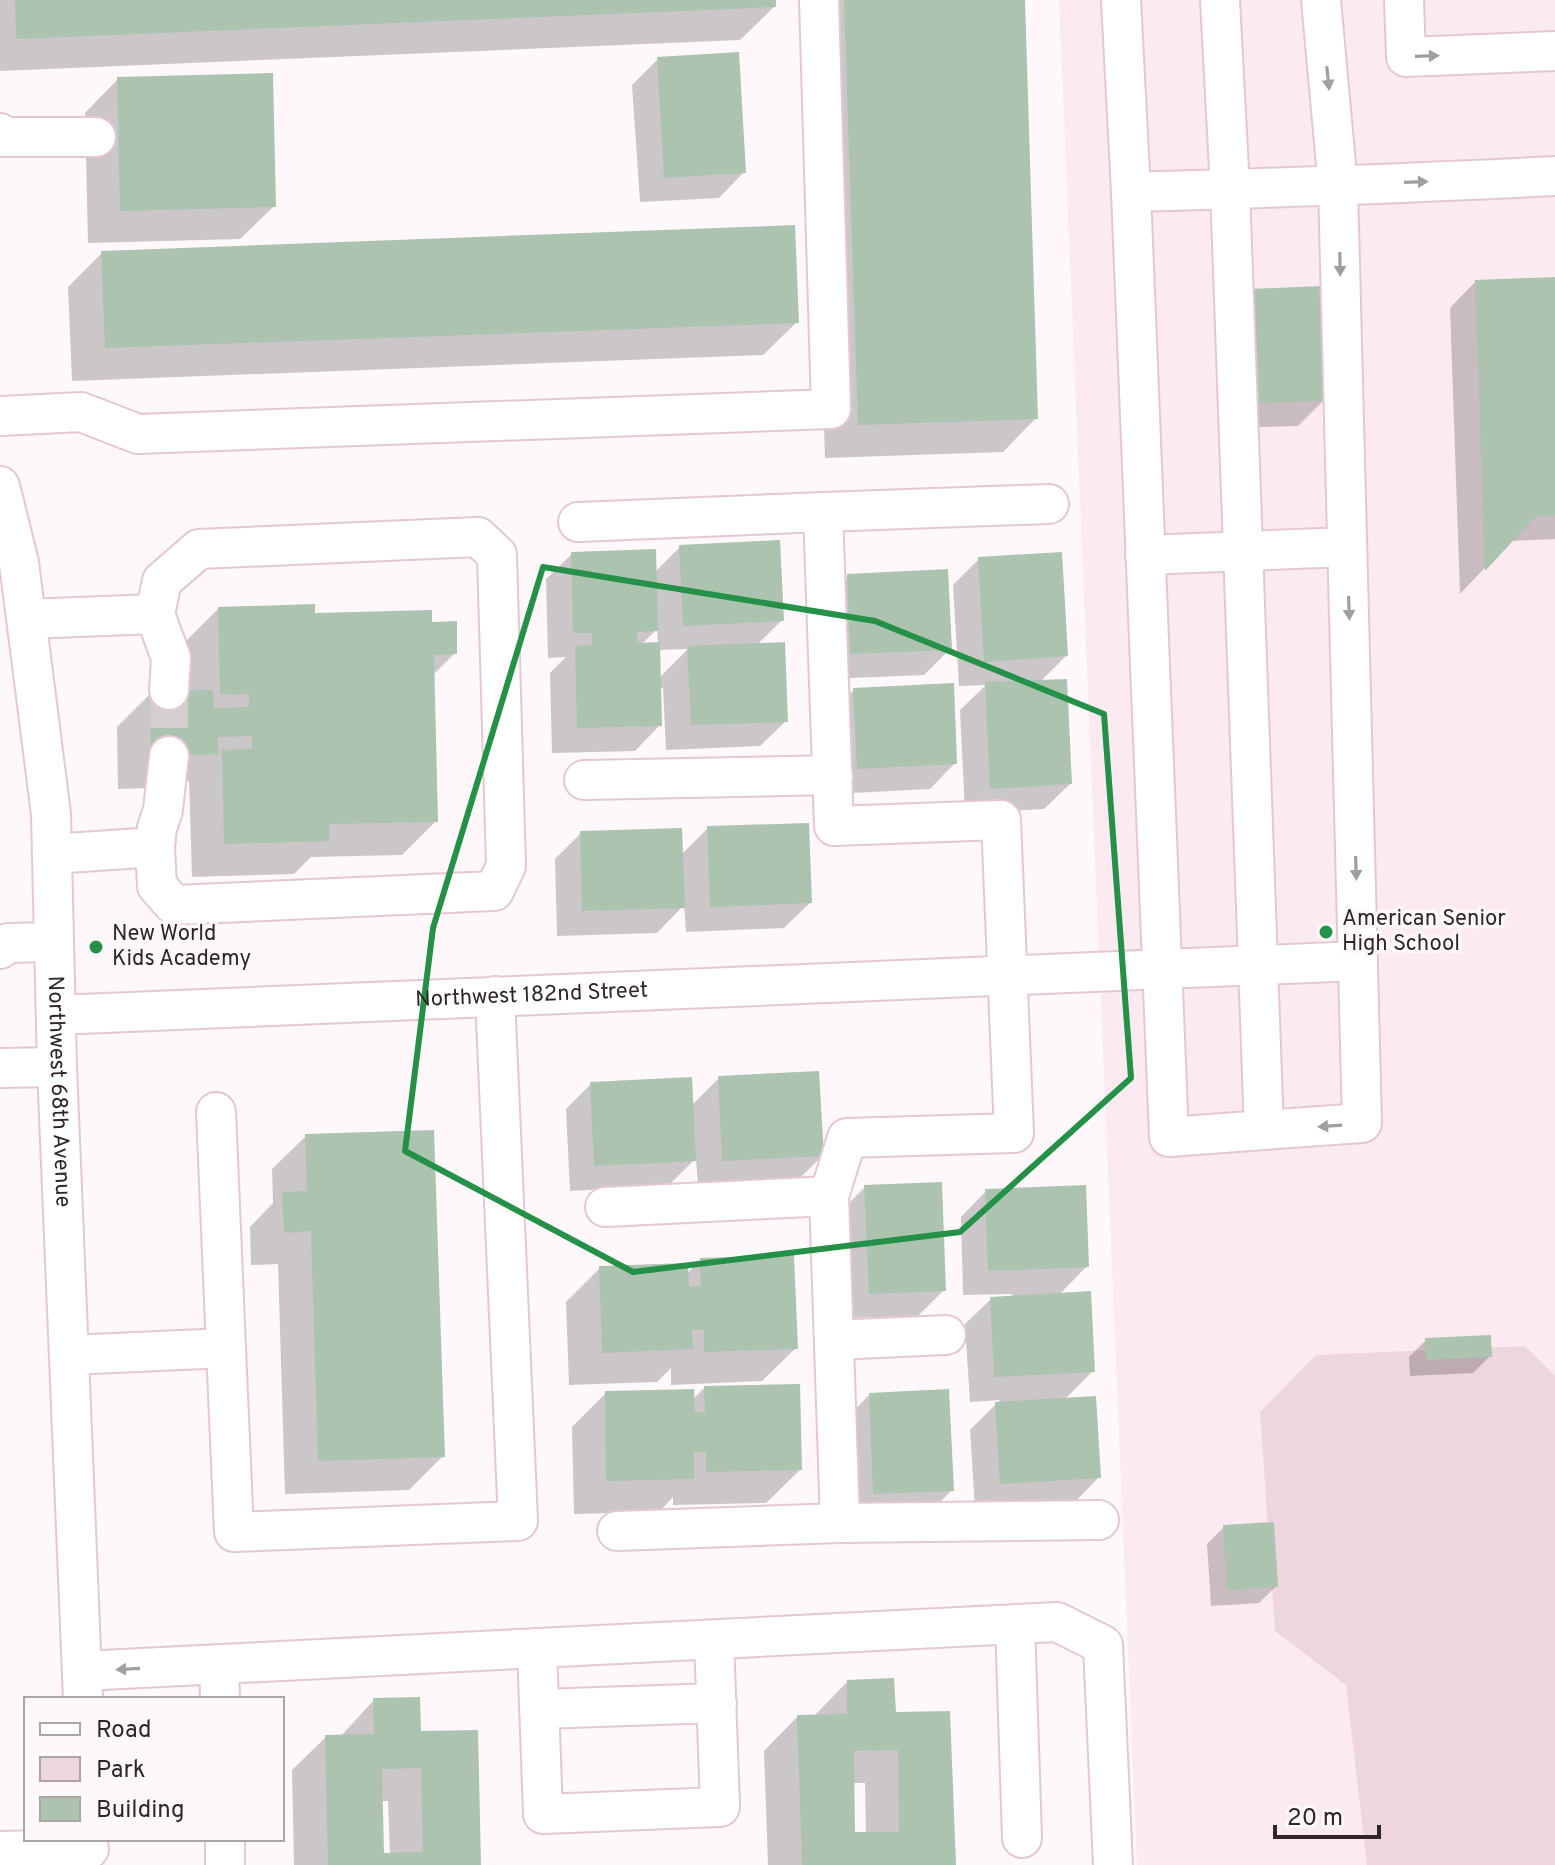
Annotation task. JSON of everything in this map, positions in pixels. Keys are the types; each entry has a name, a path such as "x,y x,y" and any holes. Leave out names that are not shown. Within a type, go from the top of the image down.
{"street":[{"path":"0,416 81,412 138,434 831,409 819,0"},
{"path":"1121,0 1169,1137 1362,1123 1338,186 1321,0"},
{"path":"1220,0 1230,189 1264,1130"},
{"path":"1404,0 1406,57 1555,51"},
{"path":"0,133 3,137 96,137"},
{"path":"1131,192 1555,176"},
{"name":"Northwest 68th Avenue","path":"0,486 19,563 51,814 57,1067 83,1685"},
{"path":"578,522 1049,504"},
{"path":"823,512 834,826 1001,820 1014,1133 847,1138 829,1196 840,1523"},
{"path":"169,690 171,658 155,614 162,581 199,549 478,537 497,555 506,866 494,891 174,905 157,886 155,847 169,756"},
{"path":"1145,555 1347,547"},
{"path":"27,619 155,614"},
{"path":"584,780 833,775"},
{"path":"52,854 155,847"},
{"path":"0,949 8,943 54,942"},
{"name":"Northwest 182nd Street","path":"56,1015 1358,961"},
{"path":"216,1112 234,1532 518,1521 495,996"},
{"path":"0,1068 57,1067"},
{"path":"605,1207 829,1196"},
{"path":"834,1340 946,1335"},
{"path":"69,1355 226,1348"},
{"path":"617,1531 840,1523 1099,1520"},
{"path":"83,1685 174,1667 220,1682 537,1648 1057,1622 1103,1645 1113,1865"},
{"path":"1015,1624 1022,1838"},
{"path":"537,1648 543,1814 720,1807 714,1640"},
{"path":"539,1709 717,1703"},
{"path":"225,1841 225,1864"},
{"path":"0,1851 89,1851"}],"highlighted area":[{"path":"543,567 875,621 1104,714 1131,1078 960,1232 633,1272 405,1151 433,928"}],"shaded area":[{"name":"American Senior High School","path":"1059,0 1555,0 1555,1865 1137,1865"}],"green space":[{"path":"1525,1346 1555,1376 1555,1865 1367,1865 1346,1685 1275,1631 1260,1412 1316,1355"}],"building":[{"path":"15,0 776,0 776,7 16,39"},
{"path":"844,0 1025,0 1038,419 858,425"},
{"path":"739,52 746,173 664,178 657,57"},
{"path":"273,73 276,207 120,211 117,77"},
{"path":"795,225 799,323 105,348 101,251"},
{"path":"1555,277 1555,515 1535,517 1485,571 1475,280"},
{"path":"1322,286 1326,401 1252,403 1249,289"},
{"path":"780,540 784,621 683,626 679,545"},
{"path":"656,549 658,631 637,632 637,643 660,642 662,726 577,728 575,646 592,645 592,633 573,633 571,552"},
{"path":"1062,552 1068,656 984,662 978,557"},
{"path":"948,569 952,650 850,654 847,574"},
{"path":"315,604 315,613 432,610 432,622 457,621 457,654 434,655 438,822 329,824 329,841 224,844 222,750 252,749 252,736 218,737 218,754 151,756 150,691 213,690 214,708 249,707 249,694 220,695 218,607"},
{"path":"785,642 788,722 691,725 687,646"},
{"path":"1067,679 1072,784 990,789 985,682"},
{"path":"954,683 957,764 857,769 853,688"},
{"path":"809,823 812,903 710,907 707,826"},
{"path":"682,828 685,908 582,911 580,831"},
{"path":"819,1071 824,1156 722,1161 718,1076"},
{"path":"692,1077 696,1161 594,1166 590,1082"},
{"path":"434,1130 445,1457 318,1461 311,1231 284,1233 282,1192 307,1191 305,1134"},
{"path":"942,1182 946,1291 869,1294 864,1185"},
{"path":"1086,1185 1089,1267 988,1271 985,1189"},
{"path":"794,1255 798,1349 704,1352 704,1330 692,1330 693,1349 602,1353 599,1266 688,1263 689,1287 701,1286 700,1258"},
{"path":"1091,1291 1095,1372 994,1377 990,1297"},
{"path":"1491,1335 1492,1357 1426,1360 1425,1338"},
{"path":"800,1384 802,1470 706,1472 706,1452 694,1452 694,1479 606,1481 605,1391 694,1389 695,1413 705,1412 704,1386"},
{"path":"949,1389 954,1491 873,1494 869,1393"},
{"path":"1096,1396 1101,1478 1000,1484 995,1402"},
{"path":"1274,1522 1278,1587 1227,1590 1223,1525"},
{"path":"894,1678 896,1712 950,1711 956,1865 802,1865 797,1715 847,1714 847,1680","holes":["898,1750 899,1832 855,1832 854,1751"]},
{"path":"420,1697 421,1731 478,1730 481,1865 328,1865 325,1735 374,1734 373,1698","holes":["421,1768 423,1852 384,1853 382,1769"]}],"tunnel":[{"path":"169,690 169,756"}],"place":[{"name":"American Senior High School","path":"1326,932"},
{"name":"New World Kids Academy","path":"96,947"}]}
